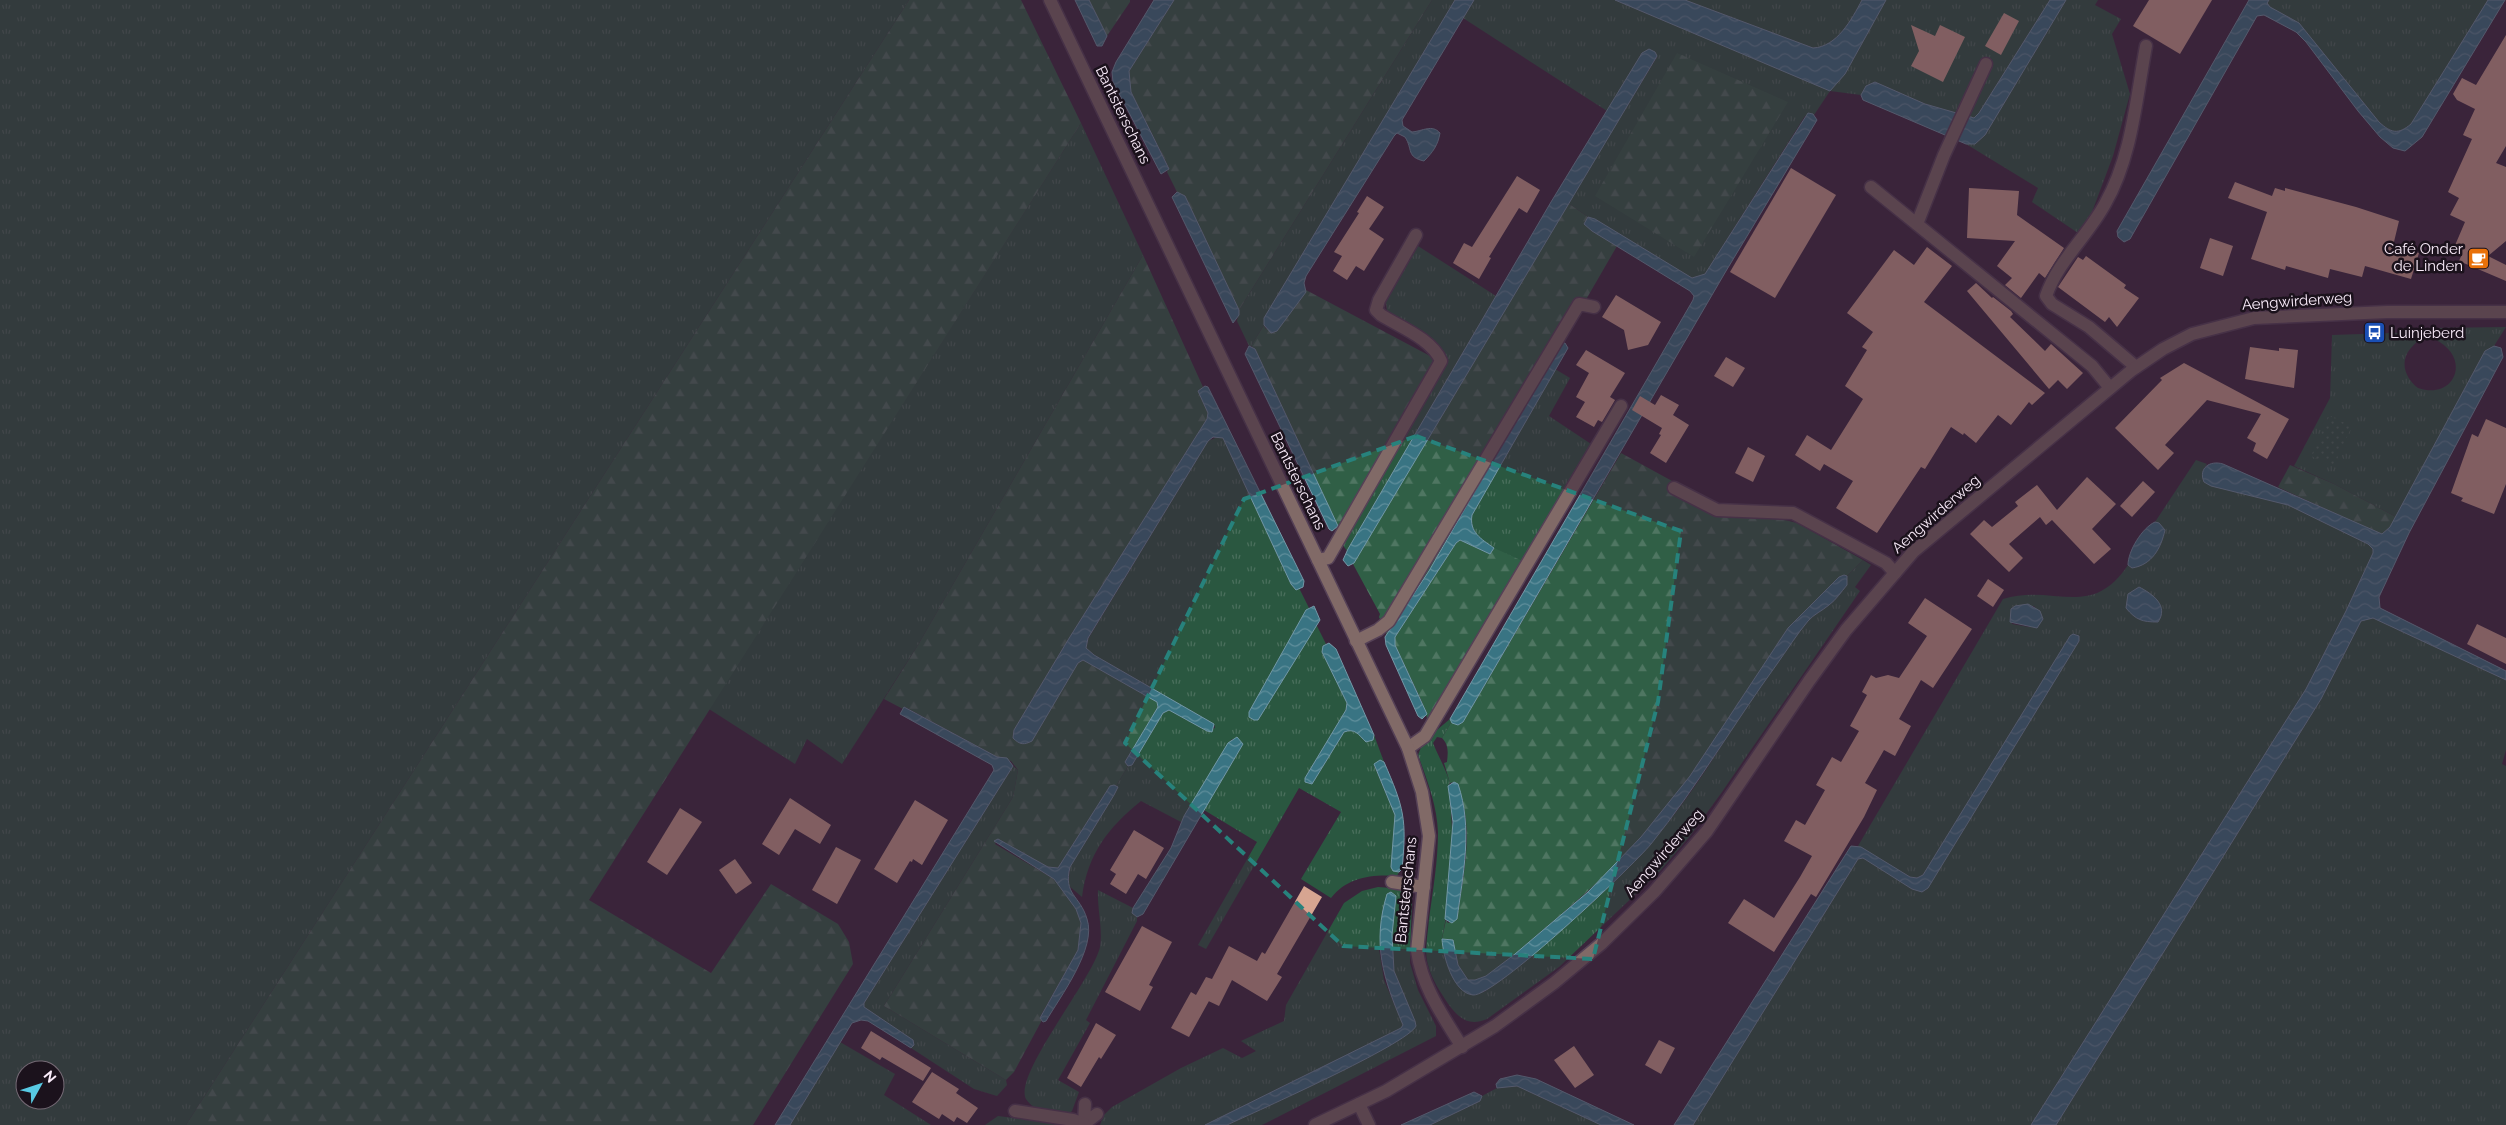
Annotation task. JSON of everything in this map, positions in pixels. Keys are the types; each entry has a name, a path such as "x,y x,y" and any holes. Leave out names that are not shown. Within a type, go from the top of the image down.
{"street":[{"name":"Bantsterschans","path":"1050,0 1408,748 1417,771 1427,813 1429,836 1417,951 1419,968 1431,994 1462,1047"},
{"path":"2136,367 2089,327 2052,304 2046,296 2053,276 2090,229 2106,203 2119,175 2127,146 2146,46"},
{"path":"1917,224 1944,155 1986,64"},
{"path":"1871,187 2092,366 2110,388"},
{"path":"1318,560 1328,558 1441,361 1437,352 1428,342 1396,325 1376,310 1379,300 1416,236"},
{"path":"1356,641 1378,630 1389,621 1579,304 1594,307"},
{"name":"Aengwirderweg","path":"1315,1125 1359,1104 1462,1047 1495,1026 1554,984 1606,938 1673,872 1708,831 1809,681 1846,630 1913,552 2136,367 2192,334 2254,318 2387,312 2506,312"},
{"path":"1408,748 1425,736 1621,406"},
{"path":"1674,488 1717,510 1793,512 1886,563 1895,573"},
{"path":"1392,882 1424,887"},
{"path":"1085,1104 1085,1124"},
{"path":"1359,1104 1369,1125"},
{"path":"1021,1110 1085,1124"},
{"path":"1085,1124 1097,1114"}],"highlighted area":[{"path":"1416,436 1681,531 1658,702 1593,959 1343,946 1125,743 1244,499"}],"green space":[{"path":"0,0 909,0 186,1125 0,1125"},
{"path":"909,0 1021,0 1081,123 589,900 711,973 771,884 838,924 849,942 853,964 753,1125 186,1125"},
{"path":"1089,0 1130,0 1130,2 1107,36"},
{"path":"1174,0 1432,0 1239,310 1185,196 1177,192 1167,172 1169,168 1131,92 1128,79 1129,71"},
{"path":"1432,0 1455,0 1264,318 1264,325 1251,346 1249,346 1237,321 1239,310"},
{"path":"1474,0 1615,0 1830,90 1845,74 1886,0 2050,0 1974,118 1925,104 1875,82 1866,86 1861,95 1830,91 1814,115 1805,116 1705,274 1692,278 1588,217 1568,203 1657,57 1655,52 1642,53 1607,111 1463,18"},
{"path":"1685,0 1862,0 1843,31 1829,43 1813,48"},
{"path":"2066,0 2098,0 2095,5 2121,19 2112,34 2130,94 2113,156 2092,212 2078,233 2032,202 2038,188 1966,144 1975,144 1985,135"},
{"path":"2269,0 2488,0 2411,124 2402,130 2395,131 2379,122 2299,23 2270,7 2267,3"},
{"path":"1677,53 1788,102 1694,257 1595,196"},
{"path":"1081,123 1143,255 918,645 842,764 807,739 795,764 709,709"},
{"path":"1568,203 1588,217 1584,224 1617,246 1429,571 1387,635 1379,617 1380,614 1353,564"},
{"path":"1418,246 1496,296 1347,551 1342,544 1445,362 1443,353 1432,338 1387,311 1386,302"},
{"path":"1143,255 1203,387 1198,391 1208,413 1207,419 1068,640 1014,730 1013,738 1078,663 1083,660 1153,699 1157,702 1158,707 1125,762 1128,766 1116,786 1110,786 1058,868 1048,867 998,839 995,844 1054,879 1076,909 1081,923 1078,950 1040,1017 1042,1020 1014,1072 1006,1080 884,1006 1013,797 1018,770 1011,761 997,757 905,707 903,709 884,699 918,645"},
{"path":"1306,290 1432,357 1435,362 1339,534 1336,529 1338,526 1255,349 1251,346 1264,325 1266,329 1301,299"},
{"path":"2506,327 2494,346 2485,351 2396,517 2334,484 2294,466 2330,398 2332,335 2421,332 2418,340 2407,354 2405,370 2410,380 2418,388 2431,390 2442,388 2450,383 2456,366 2453,356 2446,347 2434,339 2435,328"},
{"path":"1555,369 1570,378 1549,416 1591,444 1527,563 1499,551 1482,540 1472,525 1472,515"},
{"path":"2329,416 2352,426 2334,466 2311,456"},
{"path":"1220,436 1223,438 1291,584 1296,590 1299,588 1309,608 1249,712 1249,716 1258,720 1316,624 1326,644 1323,646 1322,652 1347,703 1346,710 1305,778 1305,782 1312,784 1344,732 1351,730 1373,740 1374,735 1384,762 1380,760 1374,765 1395,815 1394,871 1399,872 1397,876 1361,878 1353,881 1337,891 1331,898 1301,879 1341,812 1299,788 1206,949 1198,945 1257,842 1204,810 1243,744 1232,739 1181,822 1141,801 1119,821 1101,843 1089,867 1082,897 1068,885 1070,867 1114,795 1118,787 1116,786 1128,766 1132,765 1163,713 1169,710 1207,731 1215,728 1214,724 1094,655 1086,648 1088,639 1208,441"},
{"path":"1621,453 1736,516 1777,518 1797,523 1863,560 1847,576 1844,575 1788,628 1737,709 1682,787 1642,837 1616,865 1502,965 1486,976 1471,981 1458,966 1453,940 1442,939 1446,920 1448,923 1457,918 1465,867 1467,830 1461,797 1454,782 1450,783 1444,763 1447,762 1448,749 1442,738 1452,721 1458,725 1463,722"},
{"path":"2196,460 2207,464 2203,470 2269,500 2288,505 2368,544 2373,549 2373,553 2306,689 2031,1125 1693,1125 1858,859 1863,858 1922,892 2079,641 2079,636 2074,634 1923,875 1917,878 1910,877 1858,846 2003,599 2021,595 2085,596 2100,592 2114,582 2128,565 2132,568 2159,523 2155,522","holes":["2015,606 2034,606 2043,619 2029,627 2012,624 2011,609"]},
{"path":"2290,465 2334,484 2396,517 2390,527 2382,534 2377,533 2278,487"},
{"path":"1460,540 1490,554 1494,548 1527,563 1434,716 1427,718 1422,702 1395,645 1395,637 1456,543"},
{"path":"1863,560 1871,565 1855,587 1860,591 1722,792 1690,836 1660,871 1559,967 1487,1019 1470,1022 1461,1018 1449,1005 1437,986 1430,971 1426,954 1438,832 1434,802 1418,755 1422,745 1450,719 1452,721 1442,738 1437,737 1433,743 1450,783 1448,786 1452,824 1452,863 1442,939 1484,992 1590,905 1648,846 1691,792 1786,648 1815,614 1832,603 1847,585 1847,576"},
{"path":"2373,618 2506,680 2506,750 2502,764 2506,766 2506,1125 2056,1125 2321,699 2361,621"},
{"path":"1013,766 1018,770 1013,797 884,1006 1006,1080 1007,1085 997,1096 974,1089 911,1048 914,1045 913,1040 864,1007 864,1003"},
{"path":"1378,887 1404,889 1412,898 1410,963 1418,990 1436,1026 1436,1036 1262,1125 1227,1125 1369,1057 1415,1021 1394,971 1392,935 1396,897 1379,949 1384,980 1403,1025 1401,1028 1205,1125 1100,1125 1104,1115 1112,1107 1181,1068 1223,1048 1242,1058 1256,1051 1241,1041 1284,1021 1286,1005 1344,903 1362,891"},
{"path":"1098,890 1133,908 1132,913 1137,917 1137,921 1086,1020 1090,1023 1058,1080 1079,1092 1072,1111 1067,1115 1050,1112 1034,1107 1029,1103 1026,1099 1025,1087 1042,1049 1084,981 1100,947"},
{"path":"840,1042 895,1074 884,1095 931,1125 790,1125"},
{"path":"1517,1086 1601,1125 1430,1125 1480,1101 1482,1096 1497,1088"},
{"path":"998,1116 1070,1125 985,1125"}],"water":[{"path":"1075,0 1089,0 1107,36 1102,46 1097,46"},
{"path":"1154,0 1174,0 1129,71 1131,92 1169,169 1161,174 1113,82 1112,72 1116,62"},
{"path":"1455,0 1474,0 1402,120 1403,126 1412,132 1431,128 1437,130 1440,133 1435,148 1424,161 1412,155 1405,137 1397,133 1394,136 1306,276 1304,283 1306,292 1277,331 1271,333 1264,325 1264,318"},
{"path":"1615,0 1685,0 1813,48 1829,43 1843,31 1862,0 1886,0 1845,74 1830,91"},
{"path":"2050,0 2066,0 1985,135 1975,144 1966,144 1863,100 1861,95 1866,86 1875,82 1925,104 1974,118"},
{"path":"2249,0 2269,0 2267,3 2270,7 2299,23 2379,122 2391,130 2398,131 2411,124 2488,0 2505,0 2422,137 2405,151 2393,148 2380,137 2306,42 2296,32 2264,15 2257,16 2130,239 2124,242 2118,237 2117,231"},
{"path":"1649,49 1655,52 1657,56 1354,563 1348,566 1343,560 1348,549 1551,202 1642,53"},
{"path":"1808,113 1813,114 1817,120 1726,271 1463,722 1458,725 1452,723 1450,719 1693,300 1694,296 1690,291 1592,231 1584,224 1588,217 1595,219 1692,278 1705,274"},
{"path":"1177,192 1185,196 1239,310 1239,315 1233,323 1172,197"},
{"path":"1560,343 1565,343 1568,348 1472,515 1474,531 1494,548 1490,554 1460,540 1456,543 1395,637 1395,645 1427,714 1422,719 1418,716 1386,645 1385,637 1429,571"},
{"path":"1249,346 1255,349 1338,526 1332,531 1329,529 1245,354"},
{"path":"2494,346 2501,348 2503,357 2409,533 2379,597 2380,608 2506,671 2506,680 2373,618 2361,621 2321,699 2056,1125 2031,1125 2306,689 2373,553 2373,549 2368,544 2288,505 2211,486 2204,482 2204,469 2210,464 2223,464 2382,534 2390,527 2485,351"},
{"path":"1205,386 1208,387 1304,581 1303,587 1296,590 1291,584 1223,438 1213,437 1208,441 1088,638 1086,648 1094,655 1214,724 1212,732 1169,710 1163,713 1132,765 1128,766 1125,762 1158,707 1157,702 1083,660 1078,663 1032,741 1024,744 1018,742 1013,738 1014,730 1068,640 1207,419 1208,413 1198,391"},
{"path":"2155,522 2159,523 2165,530 2158,549 2145,563 2132,568 2128,565 2133,547 2145,529"},
{"path":"1847,576 1847,585 1834,601 1813,616 1804,626 1684,800 1639,857 1563,929 1507,975 1486,990 1473,995 1466,993 1460,988 1450,973 1444,955 1442,939 1453,940 1458,965 1468,980 1475,980 1486,976 1515,954 1588,892 1641,837 1690,776 1788,628 1839,577"},
{"path":"2139,587 2154,597 2161,606 2162,611 2158,622 2140,620 2126,608 2128,594"},
{"path":"2028,604 2040,611 2043,619 2037,628 2010,622 2011,609 2015,606"},
{"path":"1314,606 1320,620 1258,720 1254,720 1249,717 1249,712 1306,610"},
{"path":"2073,634 2079,636 2079,641 1928,888 1922,892 1912,889 1863,858 1858,859 1693,1125 1674,1125 1851,846 1861,847 1910,877 1917,878 1923,875"},
{"path":"1329,643 1336,649 1374,735 1373,740 1366,742 1354,731 1344,732 1312,784 1305,782 1305,778 1346,710 1347,703 1322,652 1323,646"},
{"path":"904,707 997,757 1007,758 1013,766 864,1003 864,1007 913,1040 914,1045 911,1048 868,1021 861,1020 852,1023 790,1125 775,1125 994,770 992,765 900,714"},
{"path":"1237,737 1243,744 1143,914 1137,917 1132,913 1133,908 1171,848 1184,816 1228,743"},
{"path":"1380,760 1384,762 1396,791 1404,825 1402,869 1399,872 1393,871 1391,867 1395,815 1374,764"},
{"path":"1454,782 1458,784 1463,801 1466,834 1464,868 1457,919 1452,923 1445,919 1453,822 1448,786"},
{"path":"1110,786 1118,787 1114,795 1070,867 1068,876 1070,889 1087,919 1089,931 1087,944 1076,972 1046,1021 1043,1022 1040,1018 1078,950 1081,923 1076,909 1054,879 994,841 998,839 1048,867 1058,868"},
{"path":"1391,892 1396,896 1392,935 1394,971 1416,1026 1407,1035 1387,1047 1297,1093 1227,1125 1205,1125 1401,1028 1403,1025 1385,976 1380,945 1383,912 1387,894"},
{"path":"1517,1075 1536,1079 1634,1125 1601,1125 1517,1086 1497,1088 1496,1084 1500,1079"},
{"path":"1474,1092 1482,1096 1480,1101 1430,1125 1401,1125"}],"building":[{"path":"2149,0 2212,0 2180,54 2133,26"},
{"path":"2004,13 2019,21 2001,55 1985,46"},
{"path":"1911,25 1935,36 1940,25 1965,37 1943,82 1911,66 1919,51"},
{"path":"2506,35 2506,146 2496,163 2506,167 2506,241 2488,256 2506,265 2506,281 2459,261 2462,254 2453,250 2465,222 2450,215 2459,198 2448,192 2472,139 2463,135 2475,109 2457,100 2453,94 2462,78 2476,85"},
{"path":"1791,168 1836,195 1775,298 1730,272"},
{"path":"1517,176 1540,190 1527,213 1519,208 1489,257 1491,258 1479,279 1453,263 1464,243 1472,247"},
{"path":"2235,182 2272,196 2275,188 2285,191 2285,188 2399,221 2393,246 2419,253 2411,279 2365,266 2362,277 2330,269 2328,278 2286,266 2285,270 2251,259 2267,212 2228,198"},
{"path":"1969,188 2019,191 2017,215 2064,248 2045,278 2039,273 2021,298 2005,285 2012,278 1997,266 2015,241 1967,238"},
{"path":"1367,196 1384,207 1369,229 1384,239 1364,271 1356,266 1347,280 1333,271 1342,256 1334,252 1359,213 1357,212"},
{"path":"2210,238 2233,246 2223,276 2200,268"},
{"path":"1927,247 1952,266 1924,302 2045,393 2032,405 2029,402 2011,425 1998,415 1976,443 1964,433 1963,435 1951,427 1925,469 1921,467 1877,533 1836,508 1853,481 1824,464 1820,471 1795,455 1807,435 1831,450 1863,399 1845,386 1867,350 1862,347 1873,332 1847,313 1894,250 1914,265"},
{"path":"2086,256 2126,285 2124,288 2139,298 2117,327 2109,317 2105,322 2058,287 2078,257 2083,260"},
{"path":"1976,283 1992,298 2011,311 2013,314 2010,317 2045,351 2051,344 2083,373 2067,389 2058,380 2049,389 1967,291"},
{"path":"1616,295 1661,322 1648,345 1628,350 1624,330 1602,317"},
{"path":"2250,347 2279,351 2279,348 2298,350 2294,388 2245,379"},
{"path":"1586,350 1625,373 1610,397 1615,400 1602,422 1598,420 1594,427 1576,417 1585,402 1576,397 1589,373 1576,365"},
{"path":"1726,357 1745,368 1733,387 1714,376"},
{"path":"2184,363 2289,419 2267,459 2253,451 2256,443 2247,438 2261,414 2207,400 2165,445 2174,453 2158,470 2115,428 2162,380 2160,378"},
{"path":"1661,395 1679,405 1673,415 1689,425 1666,463 1650,453 1661,435 1659,434 1662,428 1632,410 1640,396 1655,405"},
{"path":"2486,419 2506,428 2506,484 2494,514 2461,501 2463,498 2451,493 2472,434 2478,437"},
{"path":"1748,447 1765,456 1753,482 1735,473"},
{"path":"2087,477 2116,504 2092,529 2111,549 2094,564 2052,520 2046,525 2040,517 2009,544 2023,558 2009,572 1970,534 1984,520 1992,527 2018,506 2015,502 2037,485 2057,510"},
{"path":"2143,481 2155,492 2132,517 2120,506"},
{"path":"1988,579 2004,590 1993,607 1977,596"},
{"path":"1925,598 1972,629 1933,688 1921,680 1899,719 1911,726 1895,756 1884,750 1865,783 1877,790 1864,817 1816,897 1811,894 1774,952 1728,923 1744,899 1774,918 1800,877 1812,856 1784,841 1796,820 1805,825 1825,790 1816,785 1832,757 1841,762 1859,731 1850,726 1867,695 1862,692 1871,675 1876,678 1888,675 1899,678 1927,636 1908,623"},
{"path":"2477,624 2506,638 2506,664 2467,644"},
{"path":"790,798 831,825 820,844 795,829 779,855 762,844"},
{"path":"915,800 948,820 922,865 913,859 912,862 910,861 897,883 874,869"},
{"path":"680,808 702,822 667,875 647,862"},
{"path":"1134,830 1164,848 1146,879 1138,874 1126,894 1110,884 1116,874 1110,870"},
{"path":"836,847 861,860 837,904 812,890"},
{"path":"735,859 752,883 736,894 719,870"},
{"path":"1304,886 1322,897 1277,974 1282,977 1267,1001 1232,980 1219,1006 1209,1001 1189,1037 1171,1028 1191,992 1196,995 1206,977 1212,979 1229,946 1257,961 1262,952 1265,954"},
{"path":"1142,926 1172,942 1149,985 1153,987 1140,1011 1105,992"},
{"path":"1096,1023 1116,1035 1101,1059 1099,1057 1081,1087 1067,1078"},
{"path":"871,1031 931,1068 923,1081 882,1057 880,1060 861,1048"},
{"path":"1659,1040 1675,1048 1661,1074 1645,1065"},
{"path":"1574,1046 1594,1075 1575,1088 1554,1060"},
{"path":"932,1072 959,1089 956,1093 978,1108 967,1123 957,1117 954,1122 942,1114 939,1119 912,1102"}],"place":[{"name":"Café Onder de Linden","path":"2479,258"},
{"name":"Luinjeberd","path":"2374,333"}]}
